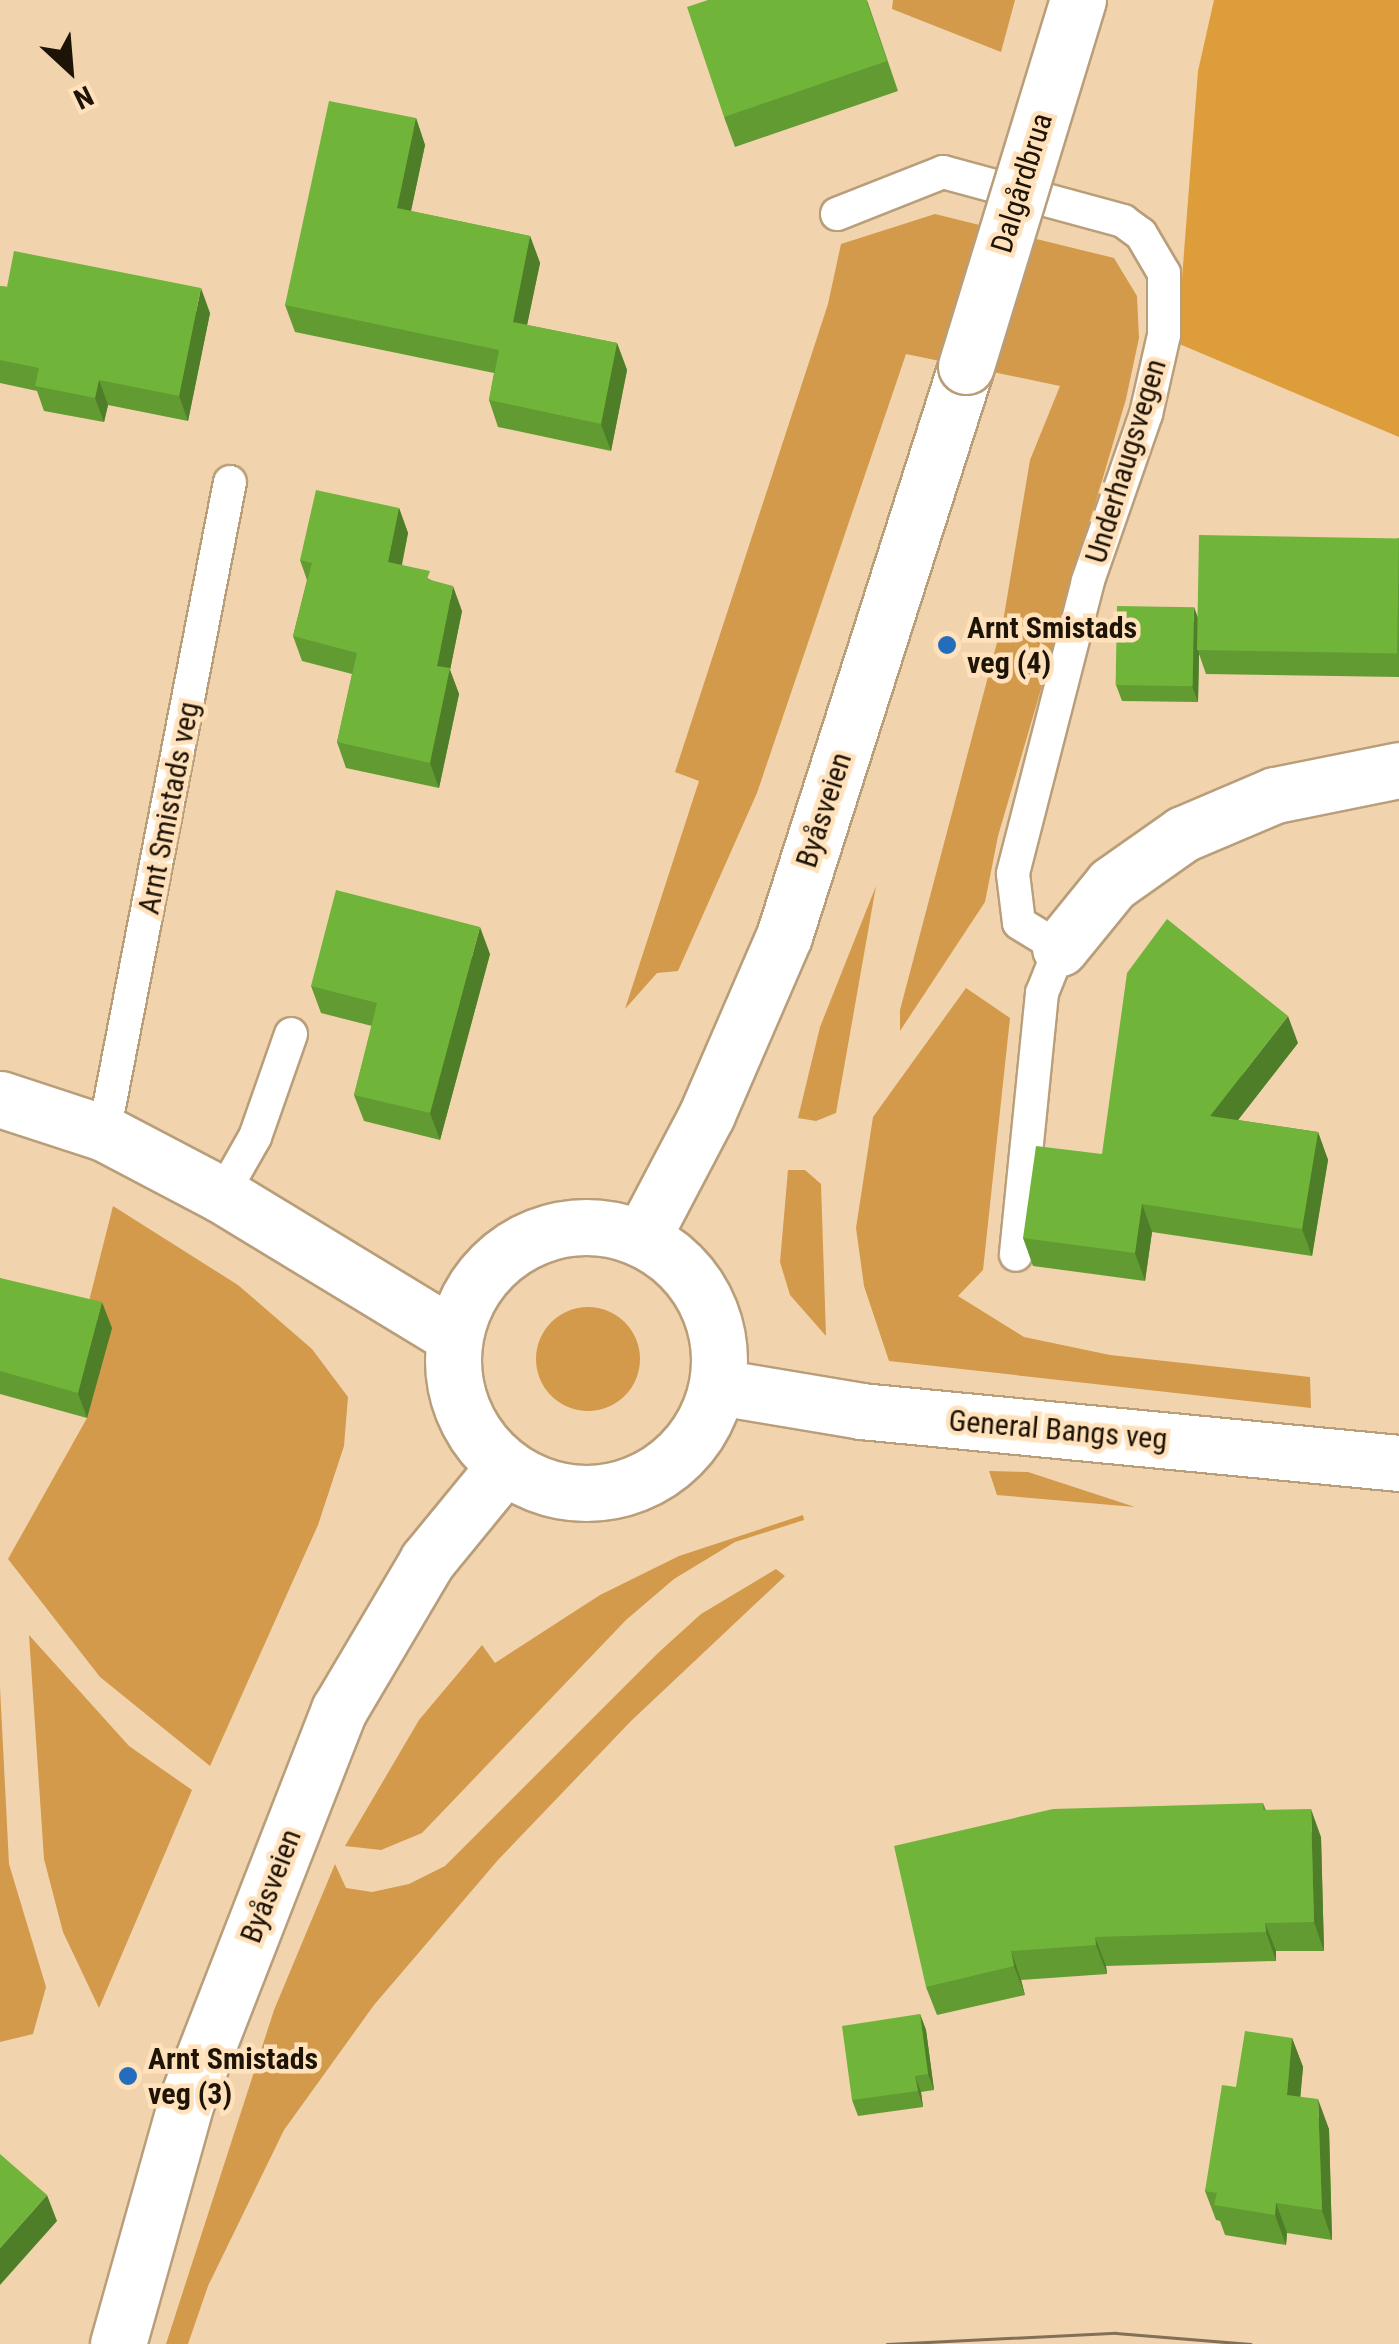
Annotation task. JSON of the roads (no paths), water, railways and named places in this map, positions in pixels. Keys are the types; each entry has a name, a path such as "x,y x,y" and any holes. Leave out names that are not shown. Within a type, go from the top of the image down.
{"main road":[{"name":"Dalgårdbrua","path":"966,366 1078,0"},
{"name":"Byåsveien","path":"642,1238 708,1114 784,936 966,366"},
{"path":"1060,948 1112,884 1183,834 1275,795 1399,770"},
{"path":"0,1099 104,1133 222,1195 454,1336"},
{"path":"595,1226 642,1238 680,1263 706,1298 719,1342 718,1387 702,1429 672,1462 633,1486 589,1494 545,1488 504,1467 466,1415 454,1385 454,1336 471,1291 504,1254 546,1231 595,1226"},
{"name":"General Bangs veg","path":"718,1387 860,1411 1399,1463"},
{"name":"Byåsveien","path":"118,2344 186,2102 339,1710 427,1561 504,1467"}],"lane":[{"name":"Underhaugsvegen","path":"837,214 943,172 1124,221 1142,234 1164,272 1164,335 1146,414 1088,581 1012,874 1019,923 1060,948"},
{"name":"Arnt Smistads veg","path":"104,1133 230,482"},
{"path":"1016,1255 1042,994 1060,948"},
{"path":"222,1195 255,1137 291,1034"}],"tram line":[{"path":"887,2344 1116,2333 1251,2344"}],"place":[{"name":"Arnt Smistads veg (4)","path":"947,645"},
{"name":"Arnt Smistads veg (3)","path":"128,2076"}]}
